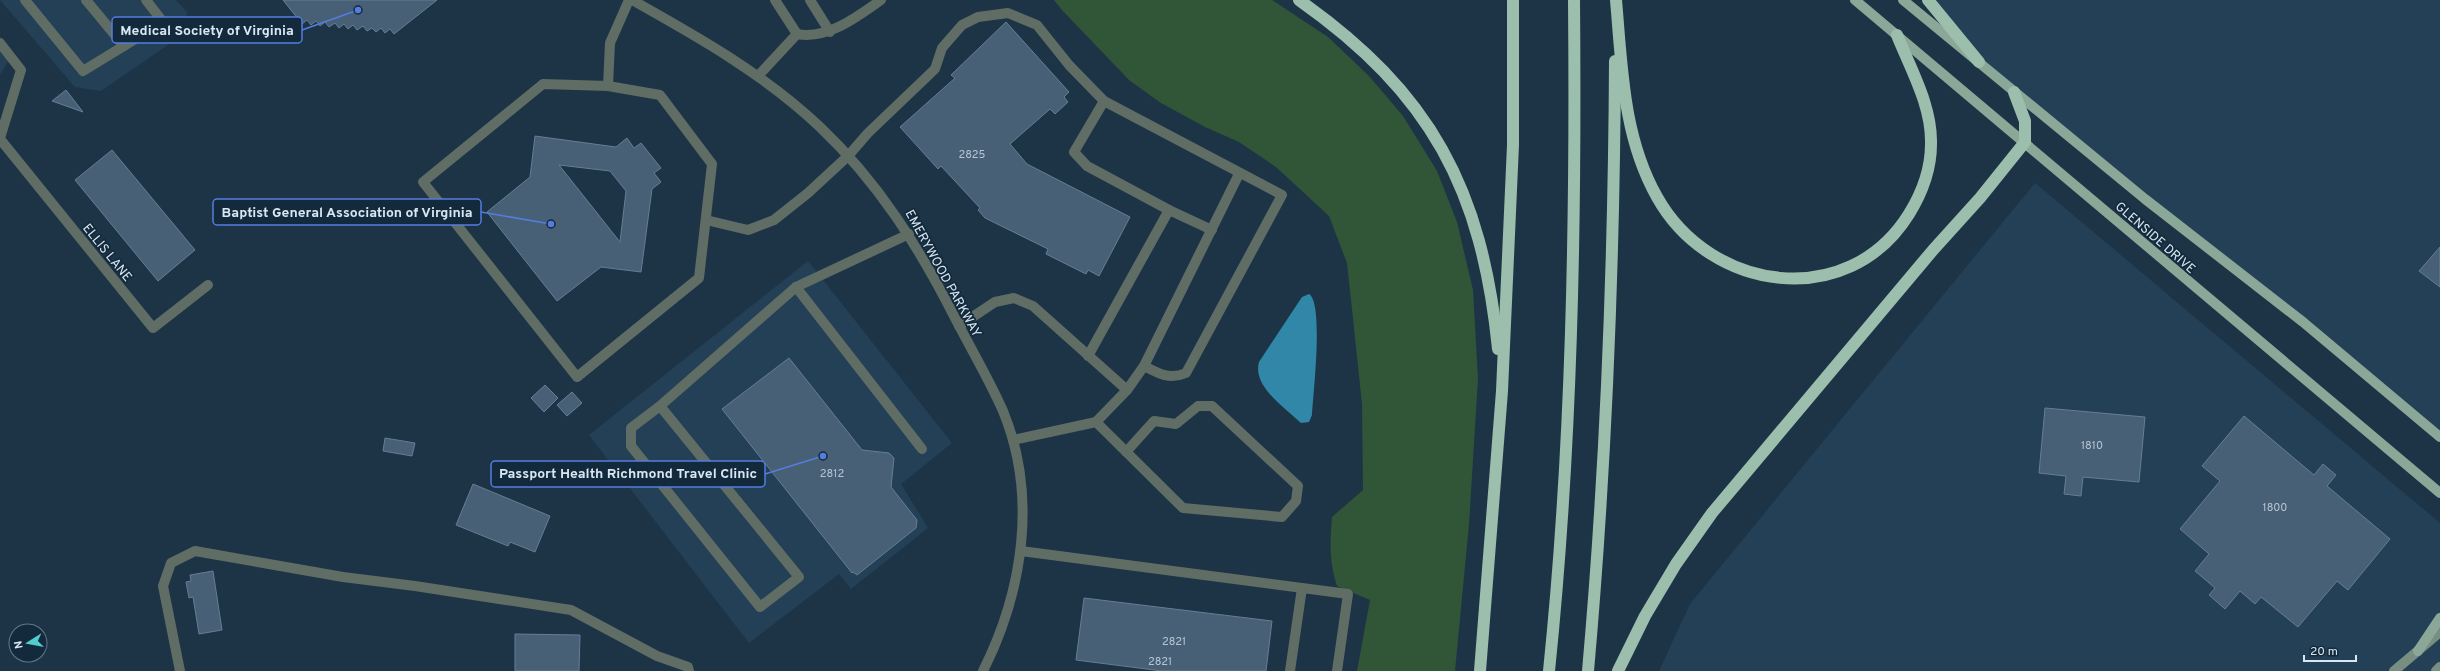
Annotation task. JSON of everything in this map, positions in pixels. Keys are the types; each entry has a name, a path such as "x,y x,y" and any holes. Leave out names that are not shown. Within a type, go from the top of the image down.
{"highway":[{"path":"1299,0 1358,45 1405,93 1430,127 1451,166 1470,210 1493,302 1502,391"},
{"path":"1480,671 1502,391 1513,145 1513,0"},
{"path":"1549,671 1566,449 1574,207 1574,0"},
{"path":"1615,0 1629,123 1643,168 1657,198 1685,234 1717,260 1738,269 1784,279 1830,274 1859,261 1888,239 1904,222 1915,204 1928,169 1931,145 1930,124 1925,103 1897,35"},
{"path":"1588,671 1597,567 1607,407 1613,255 1615,0"},
{"path":"1928,0 1979,62"},
{"path":"1618,671 1645,616 1676,564 1712,513 1928,256 1995,180 2025,142 2025,121 2014,92"}],"main road":[{"name":"GLENSIDE DRIVE","path":"1855,0 2440,493"},
{"name":"GLENSIDE DRIVE","path":"1903,0 2145,199 2303,322 2440,437"},
{"path":"2418,651 2440,618"},
{"path":"2394,671 2440,632"},
{"path":"2436,671 2440,667"}],"street":[{"path":"26,0 83,71 163,22 146,0"},
{"path":"86,0 124,46"},
{"path":"608,86 610,43 629,0"},
{"name":"EMERYWOOD PARKWAY","path":"632,0 758,76 815,123 872,182 909,234 959,326 1003,411 1013,440 1020,475 1023,508 1021,551 1016,584 995,646 983,671"},
{"path":"775,0 797,34 808,36 830,32 881,0"},
{"path":"811,1 830,32"},
{"path":"706,220 748,230 774,220 808,193 848,156 868,133 935,69 942,48 962,25 978,17 1008,12 1037,25 1069,65 1104,102 1239,174 1282,195 1186,373 1177,377 1164,376 1144,366"},
{"path":"758,76 797,34"},
{"name":"ELLIS LANE","path":"0,43 21,70 0,138 153,328 208,285"},
{"path":"542,84 608,86 660,95 712,164 699,278 577,377 423,182 542,84"},
{"path":"1104,102 1074,152 1086,166 1169,210 1212,230"},
{"path":"1013,440 1096,422 1127,390 1144,366 1239,174"},
{"path":"1088,356 1169,210"},
{"path":"660,406 799,577 760,607 631,446 631,428 660,406 796,287 909,234"},
{"path":"796,287 922,449"},
{"path":"959,326 995,302 1014,298 1032,306 1127,390"},
{"path":"1096,422 1126,452 1183,508 1282,517 1296,501 1298,486 1212,406 1198,406 1176,424 1154,421 1126,452"},
{"path":"180,671 163,586 171,563 195,551 343,577 415,586 571,610 657,656 688,667 689,671"},
{"path":"1021,551 1348,594 1337,671"},
{"path":"1290,671 1302,588"}],"shaded area":[{"path":"0,0 176,0 187,12 185,33 101,91 75,87"},
{"path":"1928,0 2440,0 2440,437 2014,92"},
{"path":"0,49 9,60 0,75"},
{"path":"2035,183 2440,523 2440,671 1659,671 1690,604"},
{"path":"808,261 952,443 901,484 928,528 851,589 839,574 749,643 589,435"},
{"path":"1309,294 1313,301 1316,314 1317,331 1315,370 1312,415 1309,422 1301,423 1271,396 1260,380 1258,371 1259,362 1302,297"}],"green space":[{"path":"1054,0 1272,0 1328,37 1369,76 1403,116 1437,171 1457,222 1473,290 1478,379 1469,524 1455,671 1357,671 1370,600 1337,586 1331,560 1331,544 1332,517 1363,490 1362,404 1347,263 1329,216 1276,167 1239,142 1205,127 1161,103 1129,80"}],"building":[{"path":"283,0 437,0 394,34 390,29 385,33 381,28 376,32 372,28 367,31 363,26 357,30 353,25 348,29 344,24 339,28 335,23 329,27 325,22 320,26 316,21 311,25 307,20 302,24"},
{"path":"1006,22 1069,92 1064,97 1068,102 1055,114 1050,109 1010,144 1027,164 1130,217 1099,276 1088,270 1086,274 1046,254 1048,249 985,218 978,210 980,208 941,166 938,169 900,127 955,78 951,75"},
{"path":"66,90 83,112 52,101"},
{"path":"535,136 616,147 627,138 634,148 641,143 661,168 654,173 661,182 652,189 641,272 601,267 557,301 487,212 530,177","holes":["559,165 610,171 626,191 620,242"]},
{"path":"112,150 195,250 158,281 75,180"},
{"path":"2440,247 2440,287 2419,271"},
{"path":"789,358 862,450 889,453 894,458 891,487 917,520 916,528 857,575 853,572 852,573 722,409"},
{"path":"545,385 558,398 544,412 531,398"},
{"path":"572,392 582,403 567,416 557,405"},
{"path":"2045,408 2145,417 2139,482 2083,477 2081,496 2064,494 2066,476 2039,473"},
{"path":"2244,416 2314,475 2323,464 2336,475 2327,486 2390,539 2348,590 2337,581 2298,627 2261,597 2255,604 2240,591 2225,609 2209,595 2215,588 2195,571 2209,554 2180,529 2220,481 2202,466"},
{"path":"385,438 415,443 412,456 383,451"},
{"path":"473,484 550,516 535,552 510,542 508,546 456,525"},
{"path":"213,571 222,630 199,634 193,597 189,598 186,582 191,581 190,575"},
{"path":"1084,598 1272,621 1266,671 1162,671 1076,660"},
{"path":"515,634 580,635 579,671 515,671"}],"place":[{"name":"Medical Society of Virginia","path":"358,10"},
{"name":"Baptist General Association of Virginia","path":"551,224"},
{"name":"Passport Health Richmond Travel Clinic","path":"823,456"}]}
